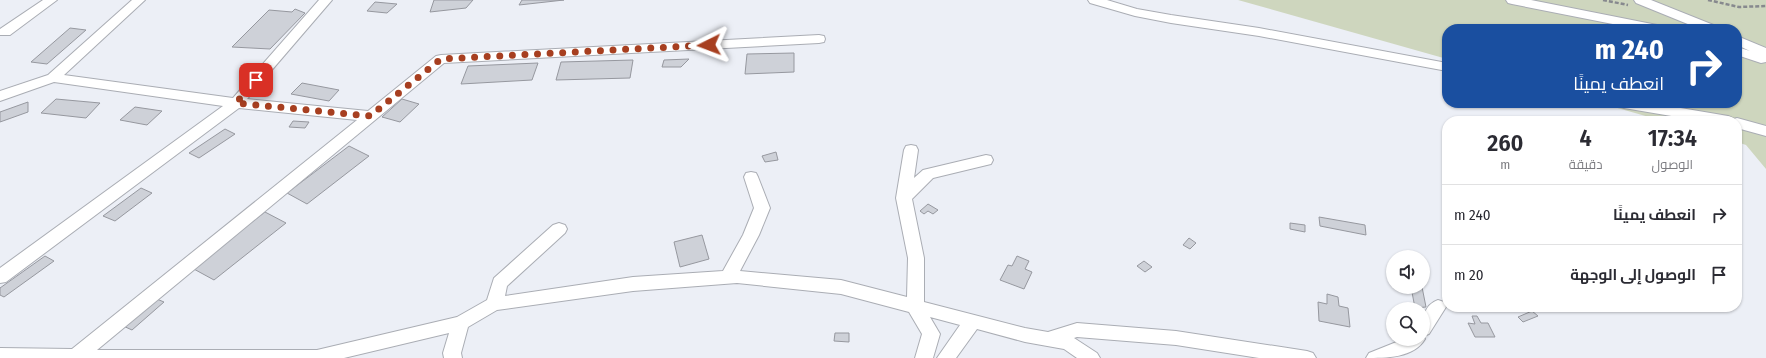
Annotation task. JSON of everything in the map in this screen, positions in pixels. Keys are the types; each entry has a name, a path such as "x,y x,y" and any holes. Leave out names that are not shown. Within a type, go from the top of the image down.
{"street":[{"path":"2,33 51,0"},
{"path":"0,96 53,78 139,0"},
{"path":"0,277 236,103 326,0"},
{"path":"1094,0 1122,9 1171,19 1259,32 1442,66"},
{"path":"1512,0 1632,24"},
{"path":"1640,0 1699,24"},
{"path":"75,357 441,59 820,39"},
{"path":"1742,42 1766,53"},
{"path":"1742,53 1766,60"},
{"path":"53,78 236,103 370,116"},
{"path":"1653,108 1699,116"},
{"path":"1742,124 1766,130"},
{"path":"912,150 904,198 916,258 915,307 931,334 924,358"},
{"path":"904,198 928,174 986,160"},
{"path":"728,278 751,235 762,208 751,177"},
{"path":"494,304 500,282 559,229"},
{"path":"0,355 75,357 317,357 461,323 494,304 633,284 737,277 841,287 973,322 1068,343 1091,358"},
{"path":"1430,318 1438,307"},
{"path":"946,358 973,322"},
{"path":"453,358 452,353 461,323"},
{"path":"1048,339 1077,330 1176,338 1308,358"},
{"path":"1375,358 1405,346"}],"path":[{"path":"1708,0 1739,7 1766,6"}],"green space":[{"path":"1238,0 1766,0 1766,169 1746,145 1742,144 1742,116 1646,116 1618,108 1742,108 1742,24 1442,24 1442,58"}],"building":[{"path":"434,0 473,0 466,8 430,12"},
{"path":"522,0 564,0 519,5"},
{"path":"375,2 397,4 387,13 367,11"},
{"path":"295,9 305,13 270,49 232,47 269,10 292,12"},
{"path":"70,28 86,30 47,64 31,62"},
{"path":"794,53 794,72 745,74 747,54"},
{"path":"689,59 681,67 662,67 664,60"},
{"path":"633,60 630,78 556,80 561,62"},
{"path":"538,63 532,80 461,84 468,66"},
{"path":"302,83 339,90 329,101 291,94"},
{"path":"56,99 100,103 86,118 41,113"},
{"path":"402,99 419,104 400,122 382,117"},
{"path":"28,102 28,112 0,122 0,112"},
{"path":"135,107 162,111 147,125 120,120"},
{"path":"293,121 309,122 305,128 289,127"},
{"path":"225,129 235,134 199,158 189,153"},
{"path":"349,146 369,156 307,204 287,193"},
{"path":"776,152 778,160 765,162 762,156"},
{"path":"141,188 152,193 115,221 103,216"},
{"path":"928,204 938,210 933,214 928,211 924,214 920,211"},
{"path":"265,212 286,223 214,280 192,268"},
{"path":"1319,217 1365,225 1366,235 1320,226"},
{"path":"1290,223 1305,225 1305,232 1290,229"},
{"path":"702,235 709,259 680,267 674,242"},
{"path":"1189,238 1196,243 1190,249 1183,245"},
{"path":"45,256 54,261 4,297 0,295 0,288"},
{"path":"1017,256 1029,261 1025,269 1032,272 1024,289 1000,280 1008,265 1012,266"},
{"path":"1144,261 1152,267 1145,272 1137,266"},
{"path":"1327,294 1338,297 1339,306 1348,308 1350,327 1319,321 1318,302 1327,304"},
{"path":"1412,294 1423,294 1425,302 1414,302"},
{"path":"152,297 164,302 132,330 121,325"},
{"path":"1530,312 1533,312 1538,316 1523,322 1518,317"},
{"path":"1472,316 1477,316 1481,323 1488,323 1495,337 1475,337 1468,323 1475,324"},
{"path":"835,333 849,333 849,342 834,341"}],"route":[{"path":"256,80 236,103 370,116 441,59 709,45"}]}
